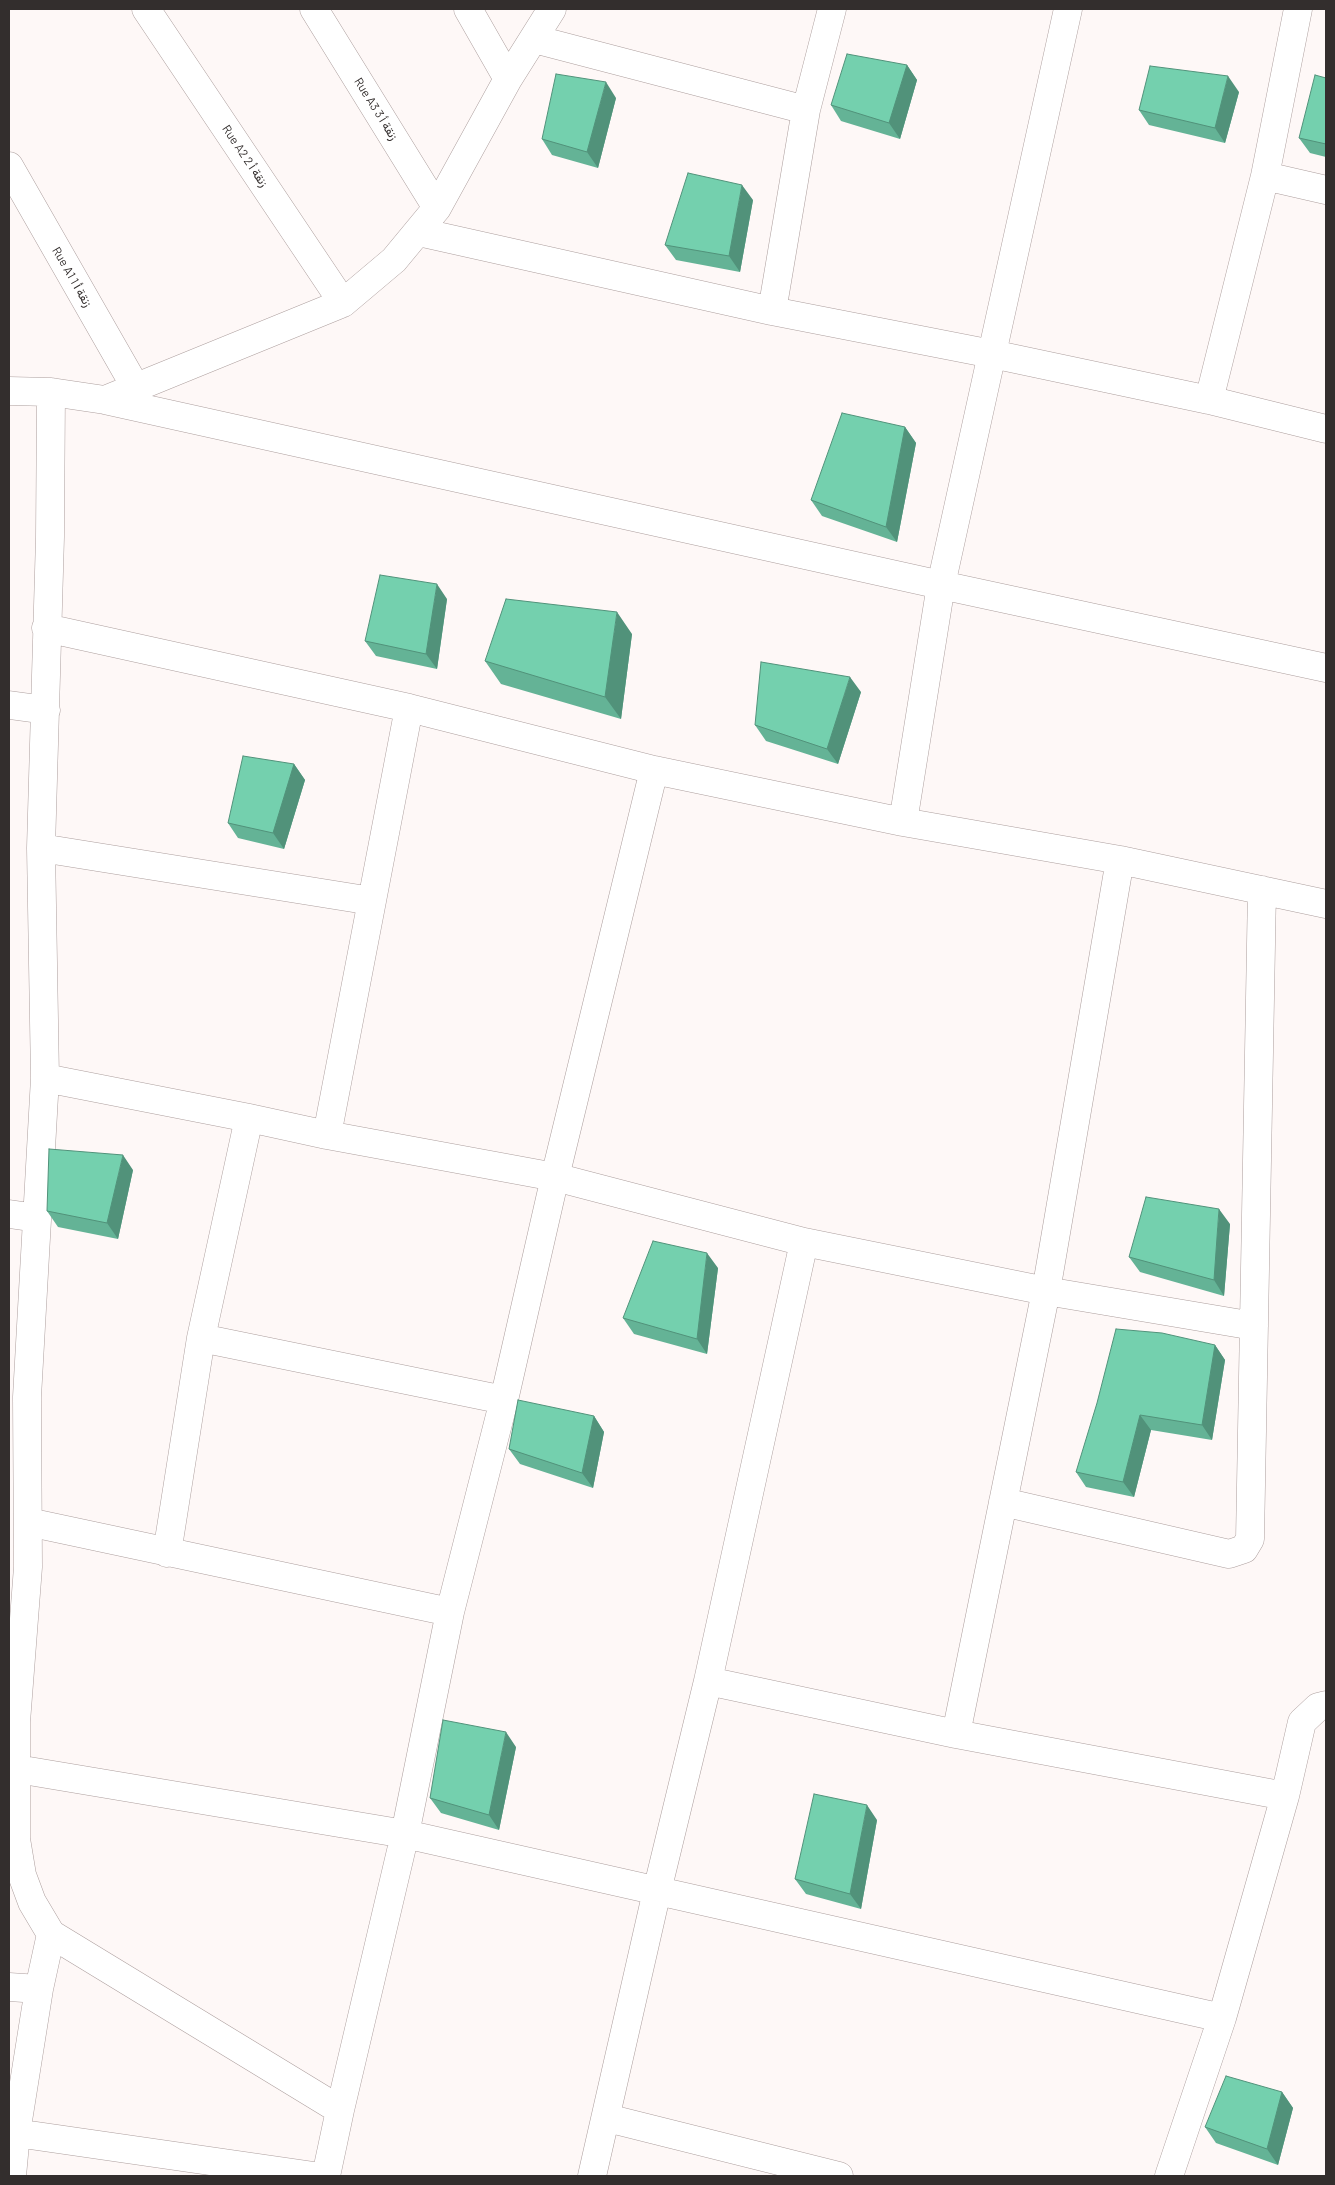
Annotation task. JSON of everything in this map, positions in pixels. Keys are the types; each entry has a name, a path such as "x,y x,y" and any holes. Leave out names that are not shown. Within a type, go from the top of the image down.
{"street":[{"name":"Rue A2 زنقة أ 2","path":"146,9 343,303"},
{"name":"Rue A3 زنقة أ 3","path":"314,9 437,208"},
{"path":"468,9 508,79"},
{"path":"106,400 343,303 394,260 437,208 508,79 552,9"},
{"path":"772,311 806,110 832,9"},
{"path":"903,822 942,585 1068,9"},
{"path":"1209,400 1265,176 1298,9"},
{"path":"534,39 806,110"},
{"name":"Rue A1 زنقة أ 1","path":"9,166 136,388"},
{"path":"1265,176 1326,190"},
{"path":"419,232 772,311 992,354 1209,400 1326,429"},
{"path":"9,391 51,392 106,400 1326,668"},
{"path":"51,392 50,537 41,848 45,1078 37,1218 18,1395 28,1522 19,1564 12,1721 17,1769 12,1838 32,1902 51,1934 340,2110"},
{"path":"46,628 409,708 654,770 903,822 1120,860 1326,904"},
{"path":"9,705 46,710"},
{"path":"326,1135 409,708"},
{"path":"326,2176 405,1834 450,1612 504,1400 555,1177 654,770"},
{"path":"41,848 372,901"},
{"path":"956,1734 1046,1291 1120,860"},
{"path":"1003,1502 1229,1554 1244,1549 1250,1539 1262,890"},
{"path":"45,1078 326,1135 555,1177 804,1242 1046,1291 1254,1326"},
{"path":"167,1553 201,1338 249,1118"},
{"path":"9,1214 37,1218"},
{"path":"592,2176 607,2118 657,1891 708,1681 804,1242"},
{"path":"201,1338 504,1400"},
{"path":"28,1522 450,1612"},
{"path":"708,1681 956,1734 1285,1796"},
{"path":"1169,2176 1222,2018 1285,1796 1302,1722 1318,1707 1326,1705"},
{"path":"17,1769 405,1834 1222,2018"},
{"path":"12,2176 12,2132 51,1934"},
{"path":"9,1987 39,1989"},
{"path":"607,2118 839,2176"},
{"path":"12,2132 314,2176"}],"building":[{"path":"847,54 907,65 889,123 831,105"},
{"path":"1150,66 1228,76 1215,128 1139,110"},
{"path":"556,74 606,82 587,152 542,139"},
{"path":"1315,75 1326,78 1326,144 1299,138"},
{"path":"688,173 742,185 729,256 665,245"},
{"path":"842,413 905,427 886,527 811,500"},
{"path":"380,575 437,584 426,654 365,641"},
{"path":"506,599 617,612 605,697 485,661"},
{"path":"761,662 850,677 827,749 755,725"},
{"path":"243,756 294,764 273,833 228,823"},
{"path":"49,1149 123,1155 107,1223 47,1211"},
{"path":"1146,1197 1219,1209 1214,1280 1129,1257"},
{"path":"653,1241 707,1253 697,1339 623,1318"},
{"path":"1116,1329 1162,1333 1215,1345 1202,1425 1140,1415 1123,1482 1076,1472 1097,1403"},
{"path":"518,1400 594,1416 582,1473 509,1449"},
{"path":"443,1720 506,1732 489,1815 430,1798"},
{"path":"814,1794 867,1805 850,1894 795,1879"},
{"path":"1226,2076 1282,2092 1267,2149 1205,2127"}]}
